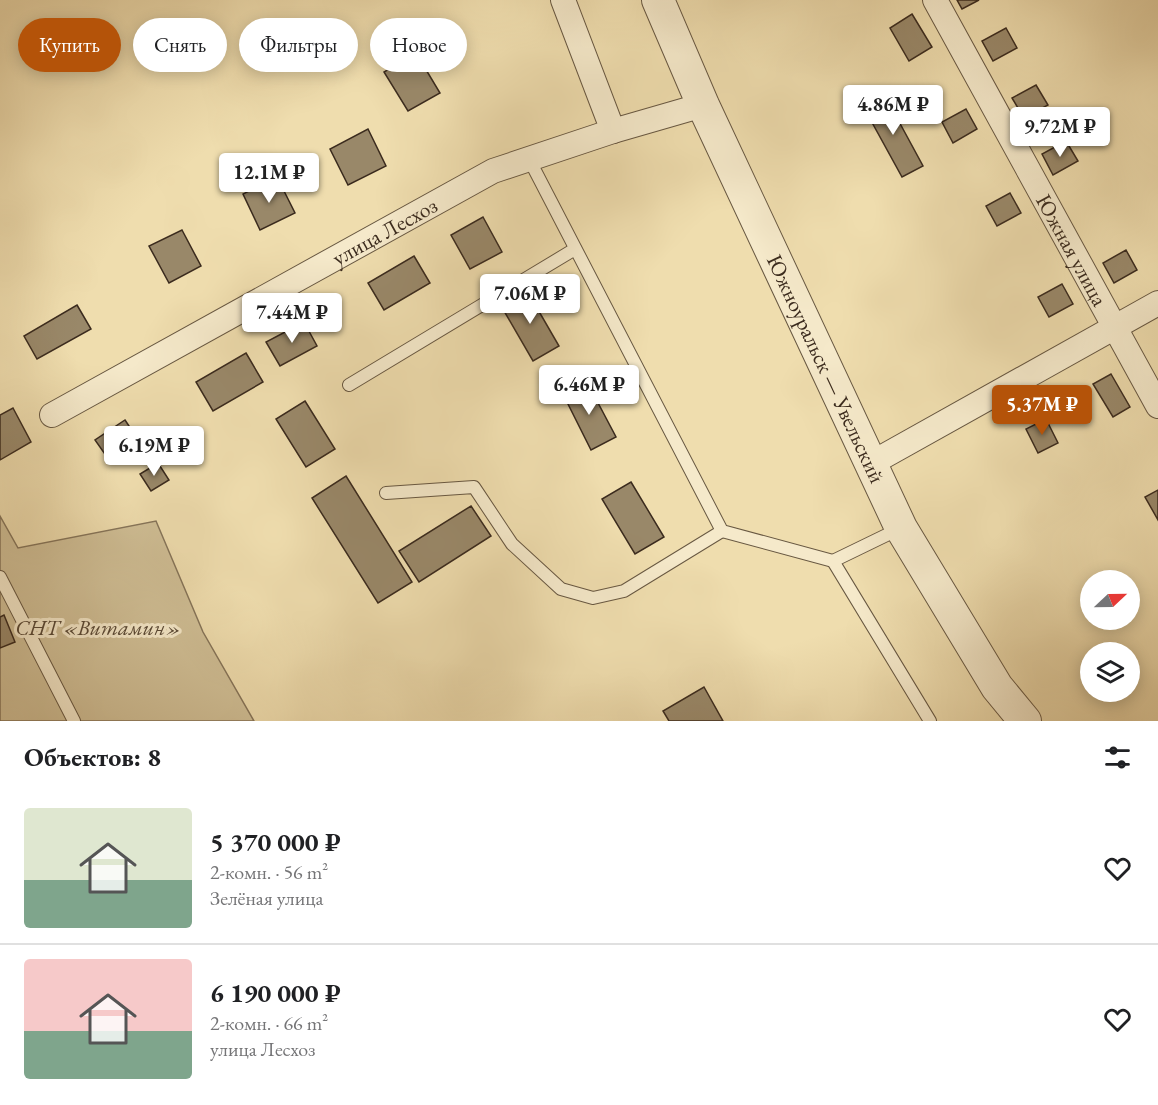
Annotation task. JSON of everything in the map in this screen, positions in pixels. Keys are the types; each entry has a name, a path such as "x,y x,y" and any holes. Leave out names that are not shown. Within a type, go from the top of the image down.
{"street":[{"path":"563,0 613,131"},
{"name":"Южноуральск — Увельский","path":"658,0 703,105 901,528 997,687 1025,721"},
{"name":"Южная улица","path":"935,0 1158,406"},
{"name":"улица Лесхоз","path":"52,415 483,177 613,131 703,105"},
{"path":"870,464 1158,303"}],"lane":[{"path":"529,159 722,531"},
{"path":"349,385 575,249"},
{"path":"386,493 474,487 512,544 561,589 593,598 624,591 722,531 833,561 901,528"},
{"path":"833,561 930,721"},
{"path":"0,578 74,721"}],"green space":[{"name":"СНТ «Витамин»","path":"0,516 18,548 156,521 203,632 254,721 0,721"}],"building":[{"path":"957,0 979,0 962,9"},
{"path":"912,14 932,47 909,61 890,28"},
{"path":"1006,28 1017,48 993,61 982,41"},
{"path":"384,72 427,72 440,93 408,111"},
{"path":"1036,85 1048,105 1024,118 1012,98"},
{"path":"884,94 923,166 902,177 863,106"},
{"path":"966,109 977,129 953,143 942,122"},
{"path":"368,129 386,166 348,185 330,149"},
{"path":"1066,141 1078,161 1053,175 1042,154"},
{"path":"277,177 295,213 260,230 243,194"},
{"path":"1010,193 1021,213 997,226 986,206"},
{"path":"483,217 502,252 470,269 451,235"},
{"path":"182,230 201,266 169,283 149,246"},
{"path":"1126,250 1137,270 1114,283 1103,263"},
{"path":"414,256 430,283 384,310 368,283"},
{"path":"1062,284 1073,304 1049,317 1038,297"},
{"path":"526,289 559,346 533,361 500,304"},
{"path":"77,305 91,329 37,359 24,336"},
{"path":"304,322 317,346 280,366 266,342"},
{"path":"246,353 263,382 213,411 196,382"},
{"path":"1111,374 1130,407 1113,417 1093,384"},
{"path":"587,382 616,437 591,450 563,394"},
{"path":"305,401 335,449 306,467 276,419"},
{"path":"13,408 31,442 0,460 0,415"},
{"path":"1046,419 1058,443 1038,453 1026,429"},
{"path":"125,420 137,438 107,457 95,440"},
{"path":"158,463 169,480 151,491 140,474"},
{"path":"346,476 412,582 378,603 312,498"},
{"path":"631,482 664,537 635,554 602,499"},
{"path":"1158,490 1158,520 1145,497"},
{"path":"471,506 491,536 419,582 399,551"},
{"path":"4,615 15,642 0,648 0,617"},
{"path":"704,687 723,721 669,721 663,711"}]}
